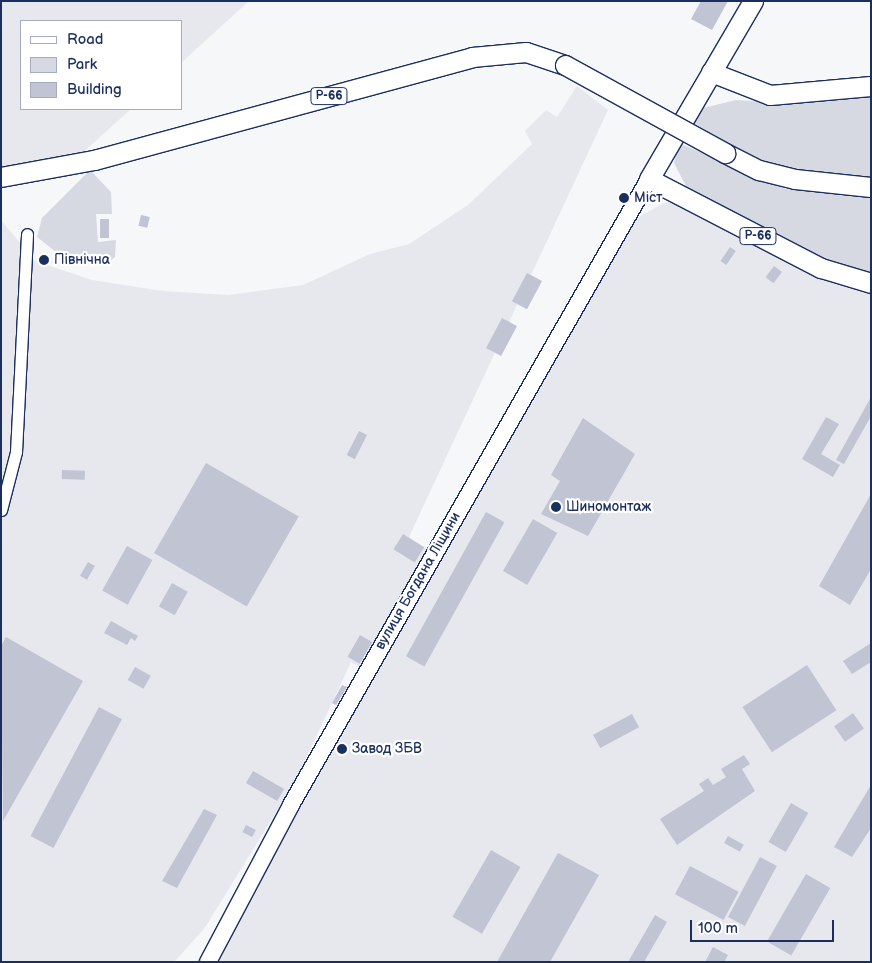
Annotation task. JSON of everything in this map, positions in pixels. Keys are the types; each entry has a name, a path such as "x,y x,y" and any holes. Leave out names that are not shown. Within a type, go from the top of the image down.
{"main road":[{"path":"649,179 753,1"},
{"name":"Р-66","path":"1,177 94,160 487,54 526,52 566,65 759,170 795,179 871,187"},
{"path":"711,72 770,95 871,86"},
{"name":"Р-66","path":"649,179 821,268 871,283"},
{"name":"вулиця Богдана Ліщини","path":"208,962 291,805 649,179"}],"street":[{"path":"1,510 16,452 27,234"}],"shaded area":[{"path":"1,1 249,1 182,62 182,20 20,20 20,110 130,110 78,157 1,169"},
{"path":"577,86 608,110 409,537 429,551 359,667 351,662 296,780 204,929 174,962 1,962 1,220 35,261 92,280 163,291 228,295 303,285 370,254 409,244 468,205 532,144 525,131 546,110 557,117"},
{"path":"678,202 843,286 871,291 871,962 213,962 632,221 664,203"}],"green space":[{"path":"871,93 871,180 811,175 762,163 689,120 699,109 736,100 769,102"},
{"path":"679,143 785,189 871,197 871,281 689,192 674,163"},
{"path":"90,170 111,192 112,214 96,214 98,242 116,240 115,257 110,261 65,259 37,237 42,218"}],"building":[{"path":"701,1 728,1 712,30 691,19"},
{"path":"141,215 150,217 147,228 139,226"},
{"path":"100,219 109,219 109,238 100,238"},
{"path":"730,247 736,251 726,265 720,261"},
{"path":"774,266 782,272 774,283 766,277"},
{"path":"527,273 542,281 527,309 512,301"},
{"path":"502,318 517,326 501,356 486,348"},
{"path":"871,397 871,416 844,464 836,460"},
{"path":"826,417 839,424 821,454 840,465 833,477 802,459"},
{"path":"583,418 635,454 588,536 541,514 560,481 551,475"},
{"path":"359,431 367,435 355,459 347,455"},
{"path":"206,463 299,516 247,607 154,553"},
{"path":"62,470 85,471 85,480 62,479"},
{"path":"871,494 871,569 850,605 819,586"},
{"path":"486,512 504,522 424,666 406,656"},
{"path":"533,519 557,533 527,585 503,571"},
{"path":"403,534 424,547 415,563 393,549"},
{"path":"127,546 152,560 128,605 102,591"},
{"path":"88,562 95,566 87,580 80,576"},
{"path":"172,583 188,592 175,615 159,607"},
{"path":"111,621 138,636 135,641 131,638 127,645 104,633"},
{"path":"360,635 372,642 360,664 348,657"},
{"path":"6,637 83,681 3,821 1,646"},
{"path":"871,643 871,662 852,674 843,661"},
{"path":"807,665 836,710 772,752 742,707"},
{"path":"135,667 151,676 143,689 128,680"},
{"path":"342,685 347,687 336,705 332,703"},
{"path":"99,707 122,719 53,848 30,836"},
{"path":"853,713 864,729 845,742 834,726"},
{"path":"632,714 639,727 600,748 593,735"},
{"path":"744,755 750,764 742,769 755,791 677,845 660,819 704,791 699,784 708,778 713,785 726,777 721,769"},
{"path":"253,771 284,789 277,801 246,783"},
{"path":"871,785 871,828 852,857 834,847"},
{"path":"791,803 808,813 786,852 768,842"},
{"path":"204,809 217,815 177,888 162,881"},
{"path":"246,825 256,830 252,837 242,832"},
{"path":"728,836 744,845 740,852 724,843"},
{"path":"491,850 520,867 482,934 452,917"},
{"path":"558,853 599,875 550,962 497,962"},
{"path":"760,857 777,866 745,926 728,917"},
{"path":"690,866 739,892 724,920 675,894"},
{"path":"806,874 830,888 791,956 767,942"},
{"path":"655,915 667,922 644,962 628,962"},
{"path":"713,947 728,955 724,962 705,962"}],"place":[{"name":"Міст","path":"624,198"},
{"name":"Північна","path":"44,260"},
{"name":"Шиномонтаж","path":"556,507"},
{"name":"Завод ЗБВ","path":"342,749"}]}
